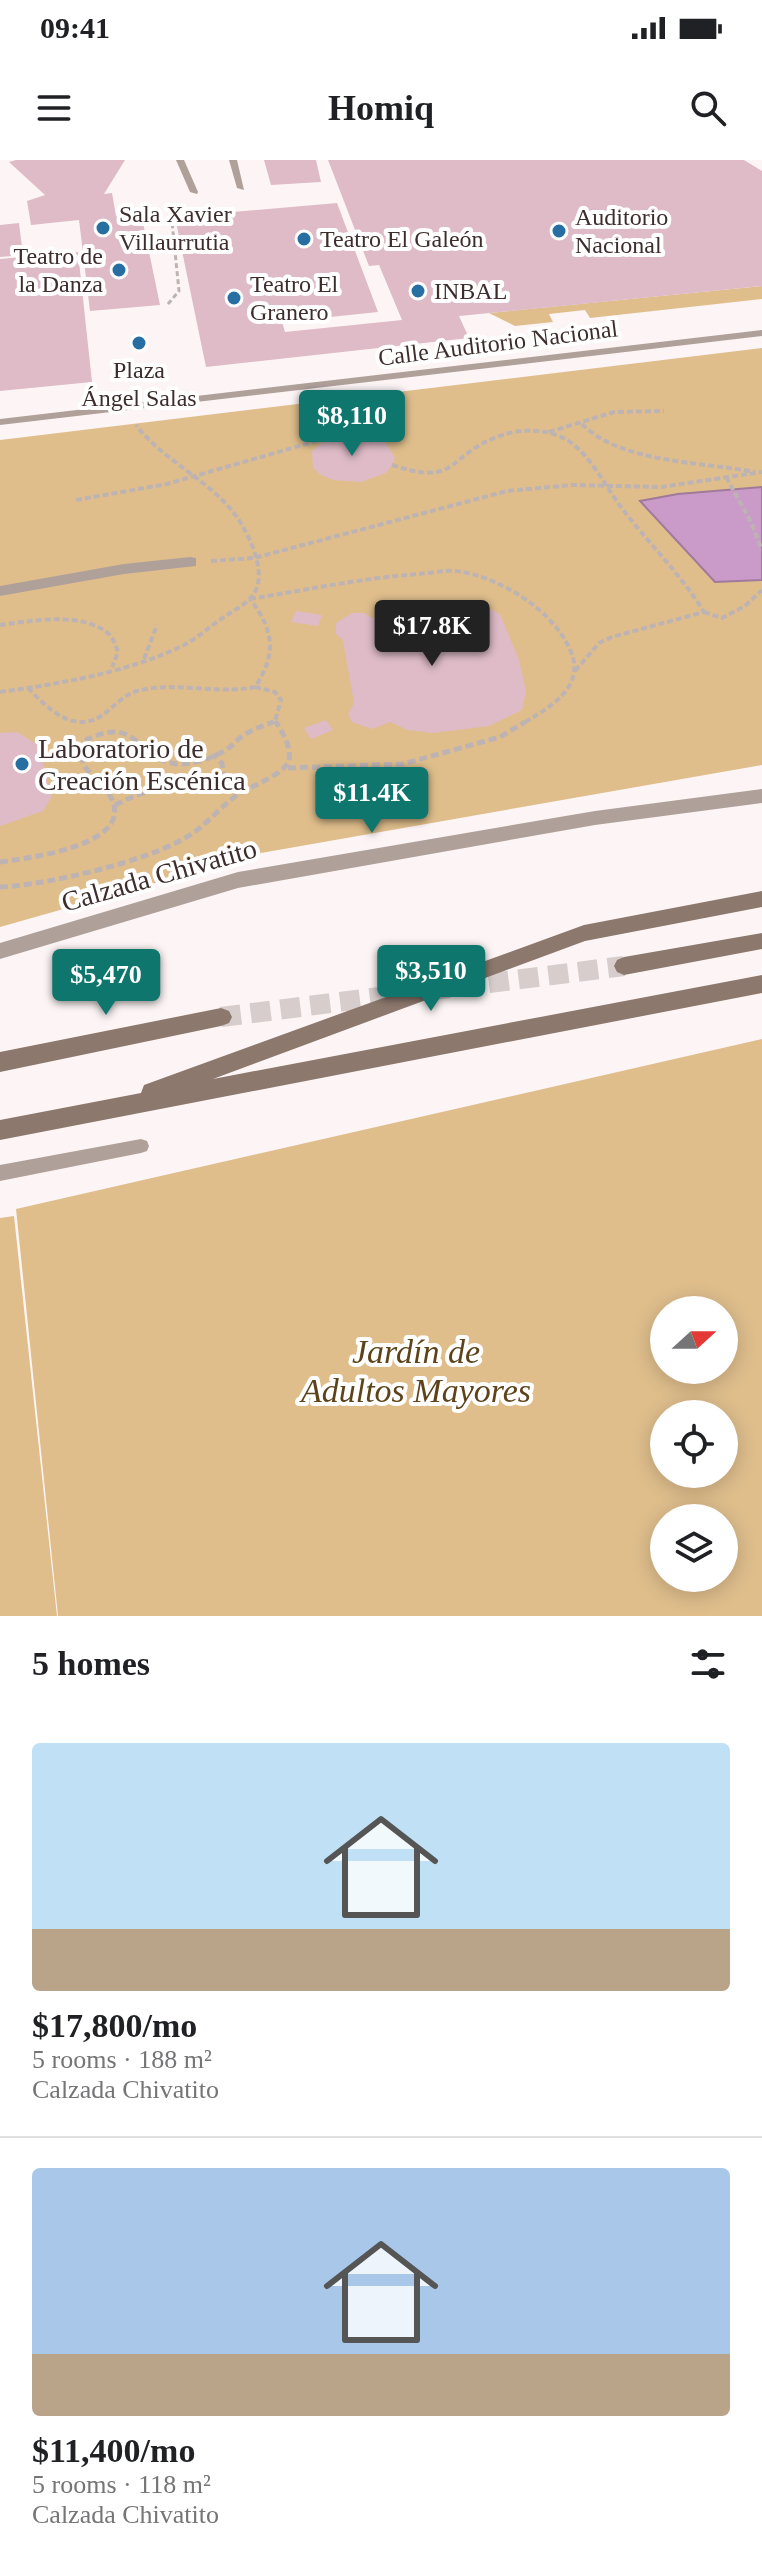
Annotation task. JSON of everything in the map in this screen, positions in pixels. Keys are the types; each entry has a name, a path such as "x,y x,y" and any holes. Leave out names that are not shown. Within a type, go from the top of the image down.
{"main road":[{"path":"96,1112 584,933 762,899"},
{"path":"624,966 762,941"},
{"path":"0,1130 762,984"},
{"path":"0,1062 221,1017"}],"street":[{"path":"0,591 124,569 190,562"},
{"name":"Calzada Chivatito","path":"0,951 238,880 595,818 762,796"}],"lane":[{"path":"180,160 194,192"},
{"path":"233,160 241,188"},
{"name":"Calle Auditorio Nacional","path":"0,422 762,333"},
{"path":"0,1173 141,1146"}],"path":[{"path":"168,304 179,291 171,212 194,192"},
{"path":"548,433 624,410 664,411"},
{"path":"582,424 585,430 599,438 640,452 759,472"},
{"path":"392,465 412,471 450,469 470,450 498,436 522,431 548,433 571,442 635,526 686,582 704,612"},
{"path":"76,500 168,484 232,463 279,452 296,444 327,438"},
{"path":"190,562 254,558 507,491 572,485 661,487 759,472"},
{"path":"726,477 751,522 762,550"},
{"path":"255,687 269,666 273,637 250,599 426,572 470,574 519,593 550,622 571,652 574,672"},
{"path":"288,768 403,764 485,743 514,731 560,701 574,672 599,643 704,612 722,618 745,606 762,590"},
{"path":"0,625 71,622 105,630 112,636 118,652 111,668"},
{"path":"144,660 157,625"},
{"path":"0,862 81,846 109,830 116,818 115,805 110,794 90,778 82,765 82,742 96,733 113,729 127,732 145,749 169,762 184,764 213,754 275,721 281,700 275,692 255,687 225,693 161,688 132,692 120,698 103,717 89,723 73,722 50,710 27,687"},
{"path":"0,887 46,882 150,855 184,840 236,796 278,777 288,768 290,744 275,721"},
{"path":"115,805 149,791 181,790 212,783 223,775 222,763 213,754"}],"green space":[{"path":"762,286 762,299 590,318 585,310 549,314 553,322 515,326 489,313"},
{"path":"762,348 762,765 261,853 0,927 0,440"},
{"name":"Jardín de Adultos Mayores","path":"762,1039 762,1616 58,1616 16,1209"},
{"path":"14,1216 57,1616 0,1616 0,1218"}],"shaded area":[{"path":"762,487 762,580 715,582 640,501 678,494"}],"building":[{"path":"125,160 104,194 112,193 116,216 141,213 160,305 90,311 79,220 31,225 27,201 45,195 9,162"},
{"path":"264,160 316,160 321,182 271,185"},
{"name":"Auditorio Nacional","path":"328,160 744,160 762,171 762,286 459,316 469,338 206,367 175,217 337,203 378,312 282,322 285,332 402,320 379,265 369,266"},
{"path":"19,223 23,255 0,257 0,225"},
{"path":"78,252 92,382 0,391 0,259"},
{"path":"365,434 386,443 395,458 386,473 361,482 333,480 313,468 312,451 327,438"},
{"path":"435,602 481,604 500,614 519,660 526,691 522,710 489,726 433,733 408,730 390,722 372,729 352,722 348,714 354,703 343,640 336,634 336,623 352,613 364,613 373,618 387,609"},
{"path":"296,611 322,615 318,626 291,622"},
{"path":"326,720 333,730 311,739 304,728"},
{"name":"Laboratorio de Creación Escénica","path":"17,732 38,745 52,796 43,811 0,826 0,733"}],"tunnel":[{"path":"221,1017 624,966"}],"place":[{"name":"Sala Xavier Villaurrutia","path":"103,228"},
{"name":"Auditorio Nacional","path":"559,231"},
{"name":"Teatro El Galeón","path":"304,239"},
{"name":"Teatro de la Danza","path":"119,270"},
{"name":"INBAL","path":"418,291"},
{"name":"Teatro El Granero","path":"234,298"},
{"name":"Plaza Ángel Salas","path":"139,343"},
{"name":"Laboratorio de Creación Escénica","path":"22,764"}]}
